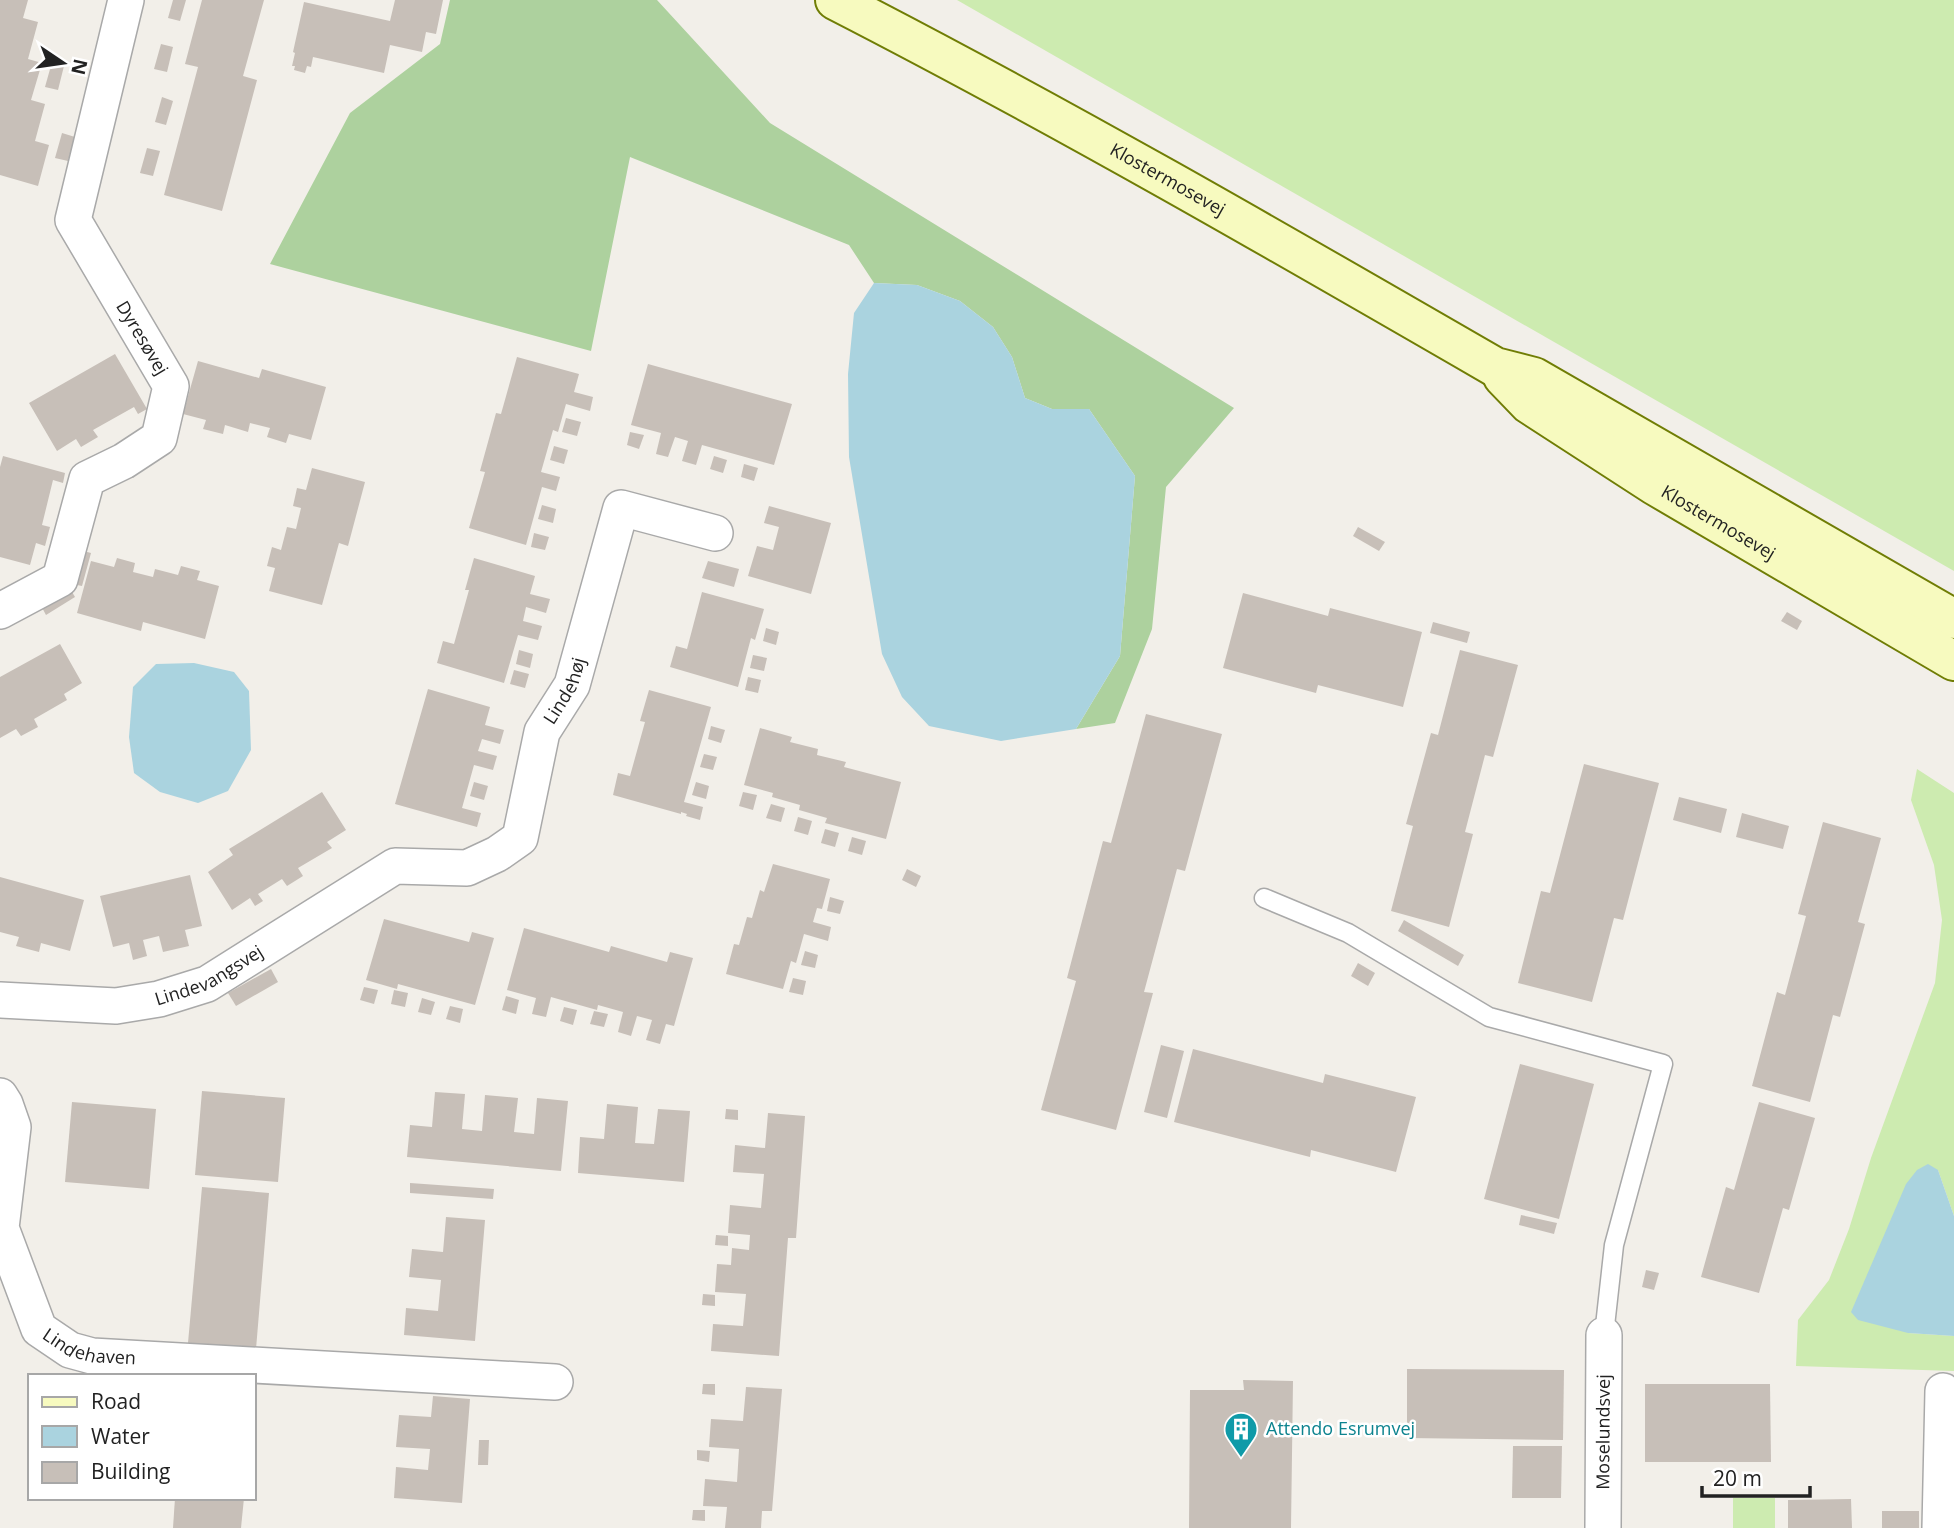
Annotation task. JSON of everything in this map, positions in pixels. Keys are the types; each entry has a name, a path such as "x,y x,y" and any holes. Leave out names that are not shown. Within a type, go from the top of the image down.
{"main road":[{"name":"Klostermosevej","path":"835,0 1192,192 1494,367 1534,377 1954,619"},
{"name":"Klostermosevej","path":"1494,367 1529,404 1642,477 1954,661"}],"street":[{"name":"Dyresøvej","path":"0,611 60,579 87,479 124,461 159,438 171,386 73,220 126,0"},
{"name":"Lindehøj","path":"395,866 467,868 497,854 520,838 542,732 572,685 621,508 715,533"},
{"name":"Lindevangsvej","path":"0,1000 116,1006 159,999 207,984 395,866"},
{"name":"Lindehaven","path":"0,1096 13,1127 1,1228 39,1329 70,1350 92,1356 555,1382"},
{"name":"Moselundsvej","path":"1603,1528 1604,1335"},
{"path":"1940,1528 1943,1391"}],"lane":[{"path":"1264,898 1348,933 1489,1017 1663,1065 1614,1245 1604,1335"}],"green space":[{"path":"450,0 657,0 770,123 1234,408 1166,487 1152,629 1115,723 1076,729 1120,656 1135,476 1089,409 1052,409 1025,398 1012,357 993,327 960,301 917,285 874,283 849,245 630,157 591,351 270,264 350,113 440,44"},
{"path":"957,0 1954,0 1954,571"},
{"path":"1917,769 1954,793 1954,1216 1938,1170 1908,1333 1954,1336 1954,1371 1796,1366 1798,1320 1829,1280 1935,983 1942,920 1934,865 1911,800"},
{"path":"1733,1498 1775,1498 1775,1528 1733,1528"}],"water":[{"path":"874,283 917,285 960,301 993,327 1012,357 1025,398 1052,409 1089,409 1135,476 1120,656 1076,729 1001,741 929,726 902,697 882,654 849,457 848,374 854,313"},
{"path":"194,663 234,672 249,691 251,750 228,791 198,803 160,792 134,773 129,737 133,687 156,664"},
{"path":"1928,1164 1938,1170 1954,1216 1954,1336 1908,1333 1858,1320 1851,1312 1906,1184 1917,1170"}],"building":[{"path":"0,0 28,0 23,18 38,22 28,59 42,63 31,100 45,104 35,141 49,145 38,186 0,175"},
{"path":"173,0 186,0 180,21 168,18"},
{"path":"202,0 264,0 243,76 257,80 222,211 164,195 198,67 185,64"},
{"path":"395,0 443,0 436,34 426,32 422,52 390,45 384,73 313,57 311,67 307,66 305,73 294,70 293,52 304,2 390,21"},
{"path":"161,44 173,47 167,72 154,69"},
{"path":"52,62 64,66 58,90 45,87"},
{"path":"162,97 173,101 166,125 155,122"},
{"path":"62,133 75,137 68,161 55,158"},
{"path":"147,148 160,151 153,176 140,173"},
{"path":"115,354 147,409 138,414 134,407 93,430 98,437 81,447 76,439 57,451 29,403"},
{"path":"517,357 579,374 574,392 593,397 590,411 566,404 558,432 553,430 541,472 560,477 556,491 542,487 526,545 469,528 485,472 480,471 496,413 501,414"},
{"path":"198,361 259,378 262,369 326,387 311,440 289,434 286,443 267,437 270,428 250,423 248,432 225,425 223,434 203,429 206,420 183,414"},
{"path":"648,364 792,404 774,465 702,445 696,465 682,461 688,441 675,437 668,457 656,454 661,433 631,425"},
{"path":"566,418 581,422 577,436 562,432"},
{"path":"630,432 644,435 639,449 627,445"},
{"path":"554,446 568,450 564,464 550,460"},
{"path":"3,456 65,473 63,483 53,480 42,525 50,527 45,546 36,543 30,565 0,557 0,467"},
{"path":"714,456 727,460 723,473 710,469"},
{"path":"744,464 758,468 754,481 741,477"},
{"path":"312,468 365,482 348,546 339,543 322,605 269,591 275,568 267,566 272,547 281,550 287,527 296,529 301,508 293,506 297,488 306,490"},
{"path":"542,505 556,509 553,523 538,519"},
{"path":"769,506 831,523 811,594 748,576 757,546 773,550 779,527 764,523"},
{"path":"1358,527 1385,542 1379,551 1353,536"},
{"path":"534,533 549,537 545,550 531,547"},
{"path":"76,549 91,553 82,586 67,583"},
{"path":"117,558 135,563 133,572 153,577 155,569 178,575 181,566 200,571 197,580 219,586 205,639 143,622 141,631 77,613 91,561 114,567"},
{"path":"474,558 535,576 530,594 550,599 546,613 526,607 523,621 542,626 538,640 518,635 504,683 437,663 443,641 454,644 469,590 465,590"},
{"path":"708,561 739,569 734,587 702,578"},
{"path":"68,585 75,597 46,615 39,602"},
{"path":"702,592 764,609 755,640 751,638 738,687 670,667 676,646 687,649"},
{"path":"1243,593 1328,616 1330,608 1422,632 1403,707 1318,685 1316,693 1223,668"},
{"path":"1787,612 1802,621 1797,630 1781,621"},
{"path":"1433,622 1470,632 1467,643 1430,633"},
{"path":"766,628 779,632 776,645 763,641"},
{"path":"60,644 82,683 64,694 67,700 34,719 38,727 21,736 16,729 0,738 0,677"},
{"path":"519,650 533,654 530,668 516,664"},
{"path":"1460,650 1518,665 1493,757 1485,755 1465,832 1473,834 1449,927 1391,911 1413,826 1406,824 1431,733 1438,735"},
{"path":"753,655 767,658 764,671 750,668"},
{"path":"514,670 529,674 525,688 510,684"},
{"path":"748,677 761,680 758,693 745,690"},
{"path":"428,689 490,707 485,725 504,730 500,744 482,739 478,751 497,756 493,770 474,765 462,808 481,813 477,827 395,804"},
{"path":"649,690 711,707 684,802 703,807 700,820 681,812 613,795 618,773 630,776 645,722 640,721"},
{"path":"1146,714 1222,734 1185,871 1177,869 1144,992 1153,993 1116,1130 1041,1110 1076,981 1067,978 1103,841 1111,843"},
{"path":"711,726 725,730 721,743 708,739"},
{"path":"760,728 792,737 790,742 818,749 817,755 846,762 844,767 901,782 886,839 825,823 827,818 799,810 800,805 772,797 773,793 744,785"},
{"path":"704,754 717,757 713,770 700,767"},
{"path":"1584,764 1659,783 1623,920 1614,918 1592,1002 1518,983 1541,891 1550,893"},
{"path":"474,782 488,786 484,800 470,796"},
{"path":"696,782 709,786 706,799 692,795"},
{"path":"322,792 346,830 327,842 332,848 298,868 303,876 287,886 282,879 258,894 263,901 255,906 250,898 232,910 208,872 233,855 229,849"},
{"path":"743,792 757,795 753,810 739,806"},
{"path":"1679,797 1727,809 1721,833 1673,820"},
{"path":"771,804 785,808 781,822 766,818"},
{"path":"1742,813 1789,826 1783,849 1736,837"},
{"path":"798,817 812,821 808,835 794,831"},
{"path":"1823,822 1881,838 1858,922 1865,924 1840,1017 1833,1015 1810,1102 1752,1086 1777,992 1785,995 1806,916 1798,914"},
{"path":"825,829 839,833 835,847 821,843"},
{"path":"852,837 866,841 862,855 848,851"},
{"path":"773,864 830,879 822,909 817,908 813,922 831,927 828,941 804,934 796,963 791,961 783,989 726,974 734,944 739,945 747,917 752,918 760,890 764,892"},
{"path":"907,869 921,876 916,887 902,880"},
{"path":"190,875 202,926 185,930 189,946 163,952 159,936 143,940 147,956 133,960 129,943 113,947 100,896"},
{"path":"0,877 84,900 70,951 41,943 39,952 16,946 19,937 0,932"},
{"path":"830,897 844,901 840,914 827,911"},
{"path":"384,919 469,942 472,932 494,938 475,1005 398,984 397,989 366,980"},
{"path":"1404,920 1464,955 1458,966 1398,931"},
{"path":"524,928 609,952 611,946 667,962 670,952 693,958 674,1026 666,1024 660,1044 646,1040 652,1020 637,1016 631,1036 618,1032 623,1012 598,1005 597,1010 551,997 546,1017 532,1014 536,998 507,990"},
{"path":"805,951 818,955 815,968 801,965"},
{"path":"1358,963 1375,973 1368,986 1351,976"},
{"path":"271,969 278,982 236,1006 228,993"},
{"path":"793,978 806,981 803,995 789,992"},
{"path":"364,987 378,990 374,1004 360,1000"},
{"path":"394,990 408,993 405,1007 391,1004"},
{"path":"506,996 519,1000 516,1014 502,1010"},
{"path":"422,998 435,1002 431,1015 418,1012"},
{"path":"450,1006 463,1009 460,1023 446,1019"},
{"path":"564,1007 577,1010 573,1025 560,1021"},
{"path":"594,1011 608,1014 604,1027 590,1024"},
{"path":"1161,1045 1184,1051 1167,1118 1144,1112"},
{"path":"1193,1049 1323,1083 1325,1074 1416,1097 1396,1172 1311,1150 1310,1157 1174,1122"},
{"path":"1520,1064 1594,1084 1559,1219 1484,1199"},
{"path":"202,1091 285,1098 278,1182 195,1175"},
{"path":"435,1092 465,1094 462,1129 482,1131 485,1095 518,1098 514,1132 534,1134 537,1098 568,1101 561,1171 407,1157 410,1125 432,1127"},
{"path":"72,1102 156,1109 149,1189 65,1182"},
{"path":"1759,1102 1815,1118 1789,1210 1783,1208 1759,1293 1701,1277 1726,1187 1734,1190"},
{"path":"607,1104 638,1107 635,1143 654,1144 658,1109 690,1111 684,1182 578,1173 580,1137 604,1139"},
{"path":"726,1109 738,1110 738,1120 725,1119"},
{"path":"768,1113 805,1116 796,1238 788,1238 779,1356 711,1351 713,1324 743,1326 746,1294 715,1292 717,1264 731,1265 732,1248 749,1250 750,1235 728,1233 730,1205 761,1208 764,1174 733,1172 735,1145 765,1148"},
{"path":"410,1183 494,1189 493,1199 410,1193"},
{"path":"202,1187 269,1193 256,1349 188,1343"},
{"path":"1521,1215 1557,1223 1554,1234 1519,1225"},
{"path":"446,1217 485,1220 475,1341 404,1335 406,1308 438,1311 441,1280 409,1277 412,1249 443,1252"},
{"path":"716,1235 728,1236 728,1246 715,1245"},
{"path":"1646,1270 1659,1273 1654,1290 1642,1287"},
{"path":"703,1294 715,1295 715,1306 702,1305"},
{"path":"1407,1369 1564,1370 1563,1440 1407,1438"},
{"name":"Attendo Esrumvej","path":"1243,1380 1293,1381 1291,1528 1189,1528 1190,1390 1244,1390"},
{"path":"703,1384 715,1384 715,1395 702,1394"},
{"path":"1645,1384 1770,1384 1771,1462 1645,1462"},
{"path":"746,1387 782,1389 772,1511 762,1511 761,1528 725,1528 727,1507 703,1506 705,1479 737,1482 739,1449 709,1447 711,1419 743,1421"},
{"path":"433,1396 470,1399 462,1503 394,1498 396,1467 428,1470 430,1449 396,1447 399,1415 431,1417"},
{"path":"479,1440 489,1440 488,1465 478,1465"},
{"path":"1513,1446 1562,1446 1561,1498 1512,1498"},
{"path":"697,1450 710,1451 709,1462 697,1460"},
{"path":"1851,1499 1852,1528 1788,1528 1788,1500"},
{"path":"175,1500 244,1500 241,1528 173,1528"},
{"path":"693,1510 705,1510 705,1521 692,1520"},
{"path":"1882,1511 1919,1511 1919,1528 1882,1528"}],"place":[{"name":"Attendo Esrumvej","path":"1241,1459"}]}
